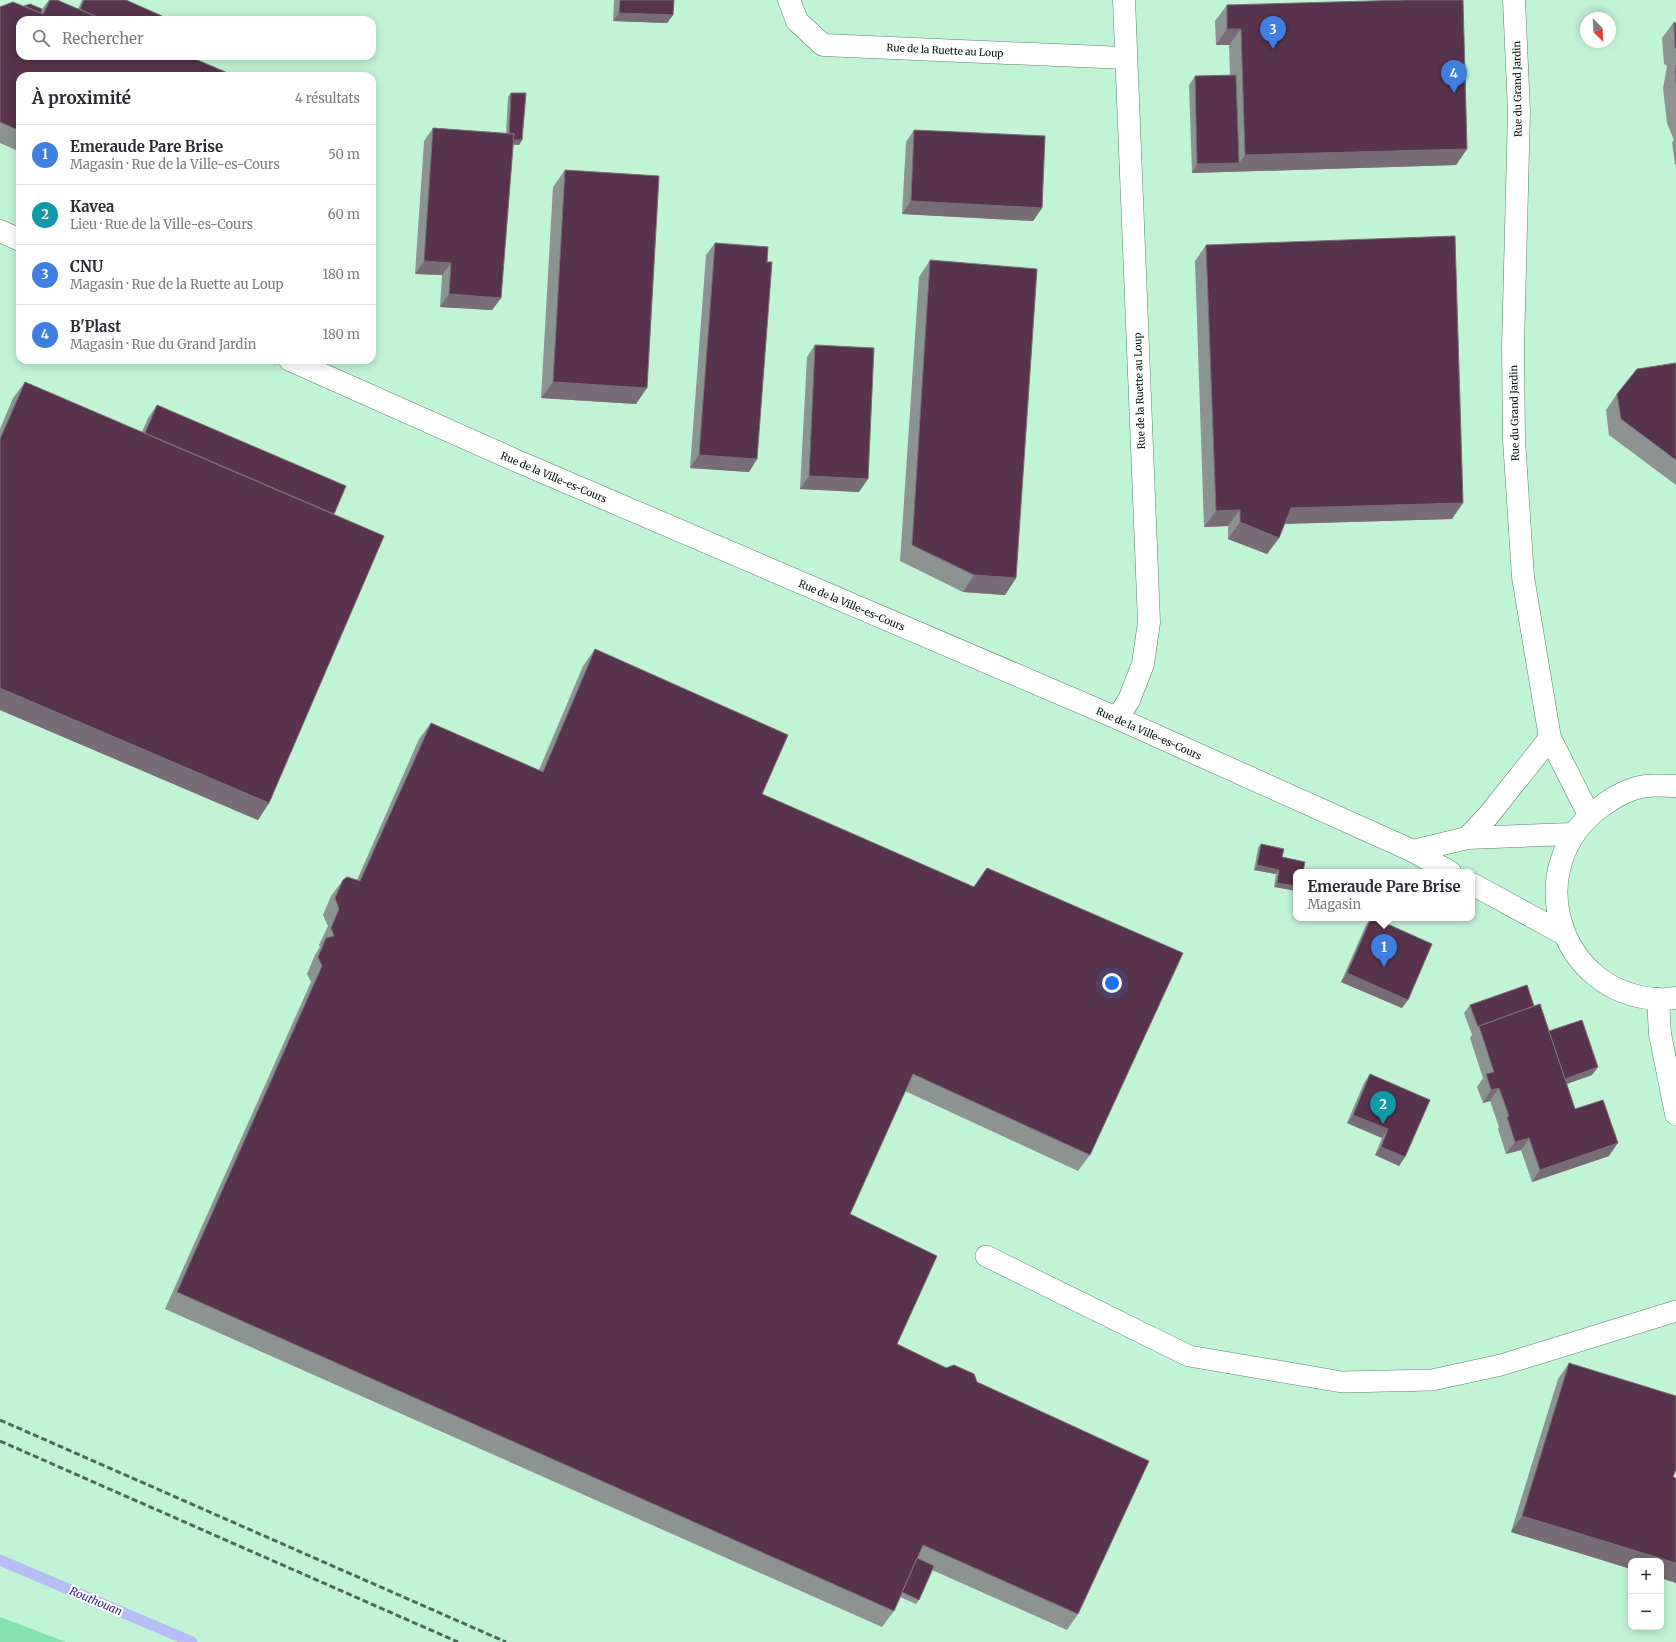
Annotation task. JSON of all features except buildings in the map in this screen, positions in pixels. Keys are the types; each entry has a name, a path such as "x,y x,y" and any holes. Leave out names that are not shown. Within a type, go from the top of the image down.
{"street":[{"name":"Rue de la Ruette au Loup","path":"789,0 797,21 823,45 1125,58"},
{"name":"Rue de la Ruette au Loup","path":"1117,718 1129,700 1143,664 1149,622 1125,58 1124,0"},
{"name":"Rue du Grand Jardin","path":"1514,0 1520,111 1513,347 1514,440 1523,577 1550,738 1589,815"},
{"path":"0,231 16,238"},
{"name":"Rue de la Ville-es-Cours","path":"299,364 516,461 1117,718 1413,851 1445,869"},
{"path":"1467,838 1488,816 1550,738"},
{"path":"1676,786 1645,786 1615,796 1589,815 1572,834 1562,858 1556,883 1557,909 1564,934 1579,960 1602,980 1628,994 1667,999 1660,1034 1676,1114"},
{"path":"1413,851 1467,838 1572,834"},
{"path":"1475,886 1564,934"}],"lane":[{"path":"986,1256 1189,1356 1342,1382 1432,1380 1501,1365 1676,1312"}],"green space":[{"path":"0,1617 66,1642 0,1642"}],"waterway":[{"name":"Routhouan","path":"0,1560 192,1642"}],"railway":[{"path":"0,1420 506,1642"},
{"path":"0,1441 458,1642"}],"place":[{"name":"CNU","path":"1273,49"},
{"name":"B'Plast","path":"1454,93"},
{"name":"Emeraude Pare Brise","path":"1384,967"},
{"name":"Kavea","path":"1383,1124"}]}
